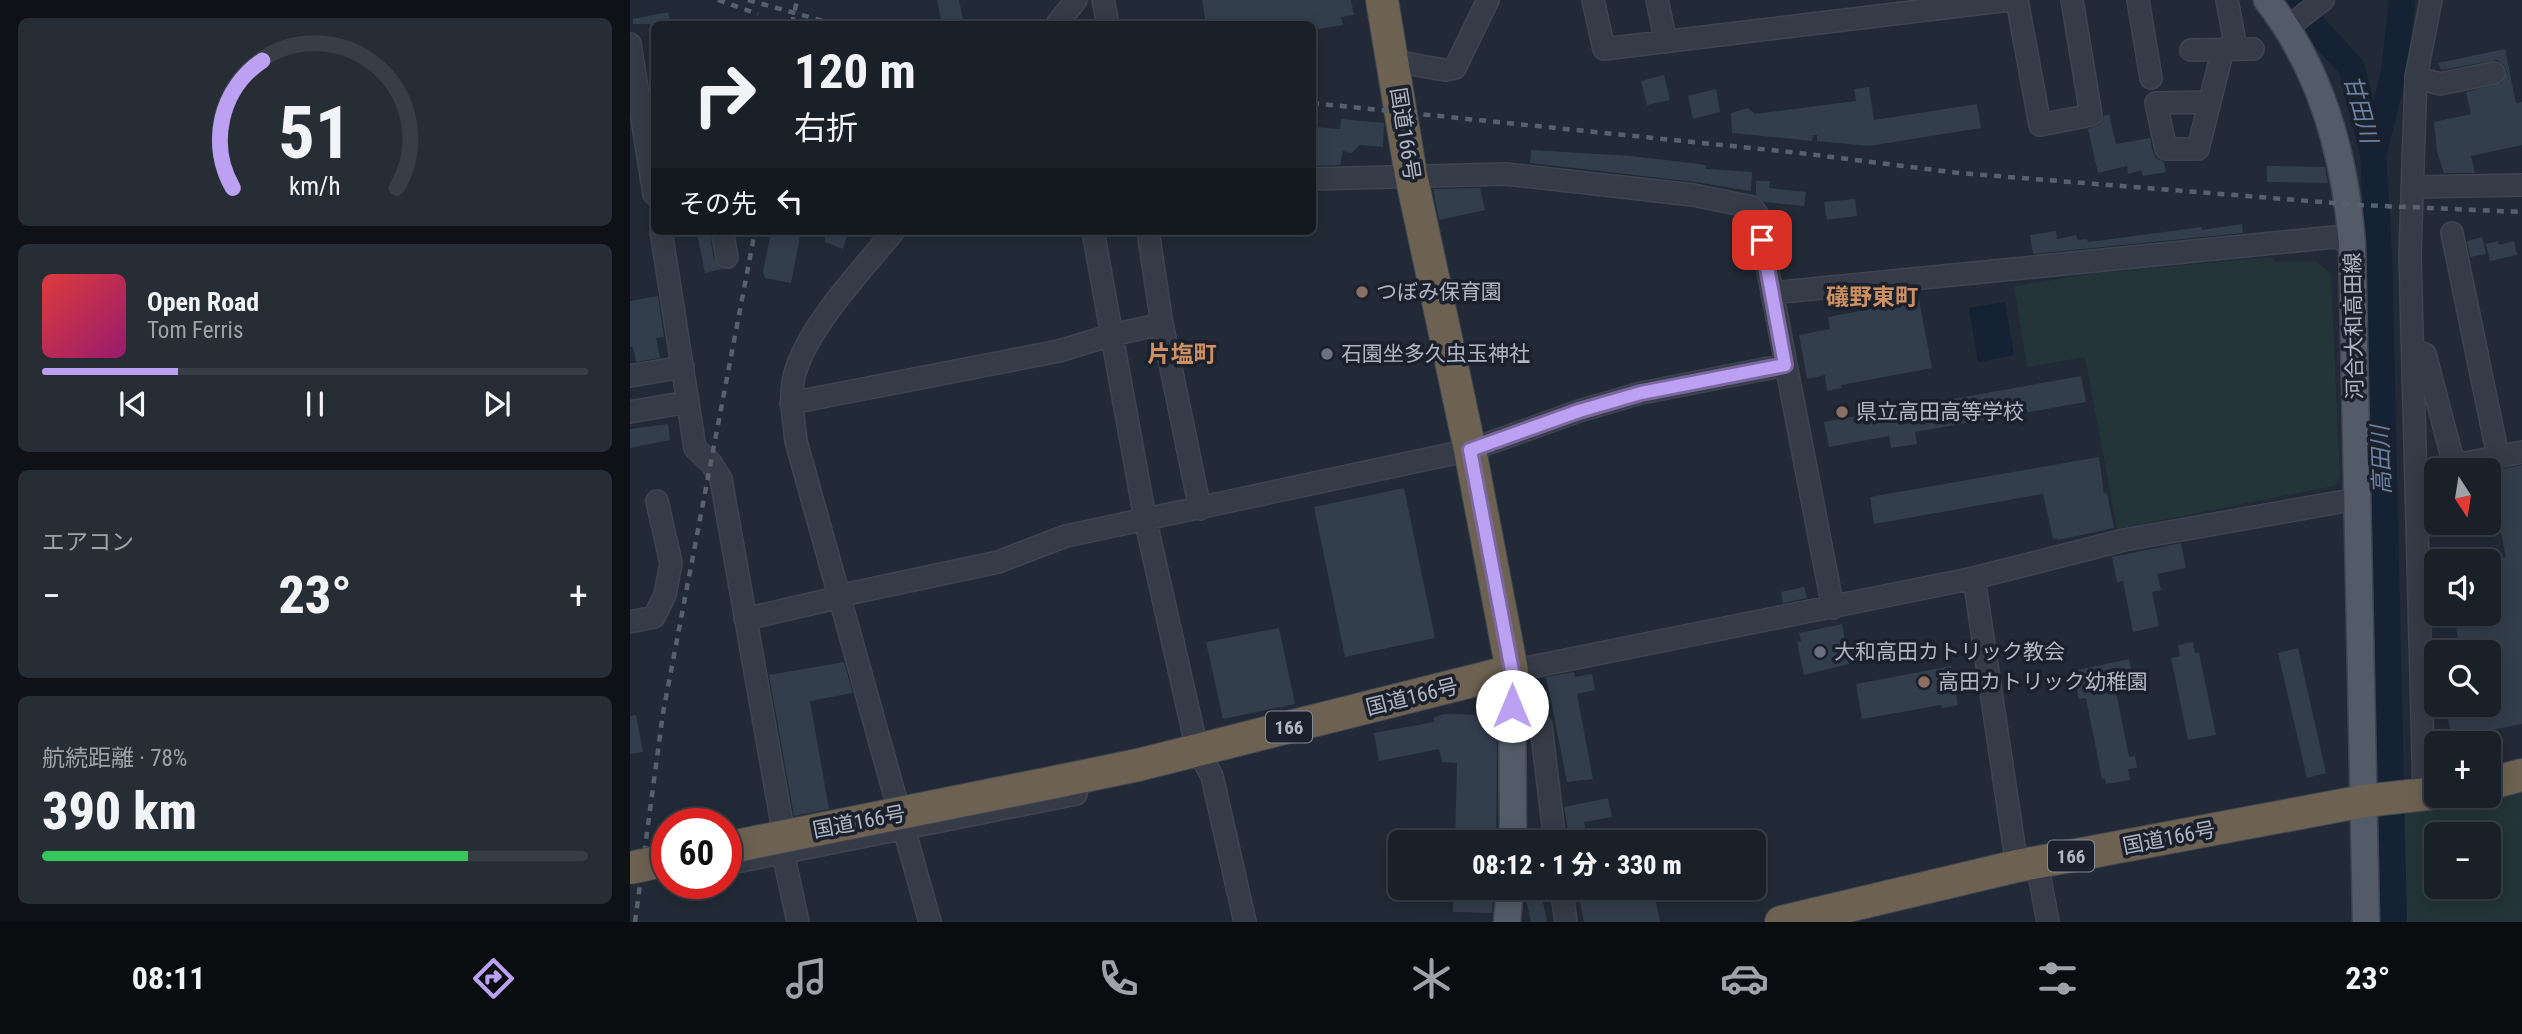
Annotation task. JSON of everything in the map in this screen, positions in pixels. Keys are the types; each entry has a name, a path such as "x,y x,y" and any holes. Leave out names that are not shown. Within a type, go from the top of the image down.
{"highway":[{"name":"国道166号","path":"742,845 1138,765 1512,671 1470,450 1411,175 1382,0"},
{"path":"2501,781 2522,775"},
{"name":"国道166号","path":"1781,922 2027,864 2400,797"},
{"path":"630,868 651,863"}],"main road":[{"name":"河合大和高田線","path":"2267,0 2293,23 2324,102 2345,174 2352,243 2357,499 2400,797 2366,922"},
{"path":"1512,671 1513,830"},
{"path":"1507,922 1509,900"}],"street":[{"path":"1059,21 1076,0"},
{"path":"1104,0 1108,21"},
{"path":"1393,61 1445,70 1455,68 1488,0"},
{"path":"1593,0 1604,49 2010,0"},
{"path":"1657,0 1666,42"},
{"path":"2017,0 2040,125 2091,115 2072,0"},
{"path":"2138,0 2151,78"},
{"path":"2210,102 2238,49 2227,0"},
{"path":"2293,23 2323,0"},
{"path":"2400,797 2413,349 2410,254 2416,77 2431,0"},
{"path":"630,44 634,93 651,170"},
{"path":"2192,50 2238,49"},
{"path":"2416,77 2440,84 2494,73"},
{"path":"1316,179 1506,174 1693,195 1752,207 1757,214 1833,608"},
{"path":"2413,187 2522,185"},
{"path":"2452,233 2498,456"},
{"path":"662,235 695,448 721,479 782,824"},
{"path":"723,235 727,257"},
{"path":"891,235 825,317 800,359 793,382 791,403 796,441 930,922"},
{"path":"1094,235 1145,518 1197,749 1212,776 1245,922"},
{"path":"1149,235 1162,324 1200,509"},
{"path":"1772,293 2334,237 2352,243"},
{"path":"791,403 1059,351 1162,324"},
{"path":"2413,349 2425,354 2452,457 2461,464 2522,452"},
{"path":"746,619 838,596 998,562 1066,536 1470,450 1579,411 1641,393 1785,365"},
{"path":"630,376 683,367"},
{"path":"630,412 688,402"},
{"path":"1554,830 1541,726 1512,671 1974,578 2124,540 2357,499"},
{"path":"630,622 654,617 665,595 671,563 657,501"},
{"path":"1974,578 2027,864 2048,922"},
{"path":"742,832 1138,750 1197,749"},
{"path":"742,861 1146,779 1197,749"},
{"path":"783,853 798,922"},
{"path":"1563,900 1566,922"}],"shaded area":[{"path":"2272,257 2276,262 2316,261 2331,274 2340,478 2334,486 2117,529 2085,357 2027,367 2014,286 2097,273"},
{"path":"2522,791 2522,922 2403,922 2402,808 2501,808 2501,796"}],"water":[{"path":"2005,302 2014,355 1978,362 1969,308"}],"building":[{"path":"937,0 959,0 963,21 941,21"},
{"path":"1202,0 1351,0 1354,15 1341,17 1343,25 1316,29 1316,21 1206,21"},
{"path":"668,12 670,21 633,24 633,19"},
{"path":"2505,49 2516,103 2522,102 2522,145 2471,156 2475,173 2444,173 2437,152 2434,122 2471,114 2466,92 2502,83 2507,71 2497,60 2441,70 2438,63"},
{"path":"1664,75 1670,100 1647,105 1641,81"},
{"path":"1869,87 1874,120 1977,104 1981,128 1869,146 1817,141 1817,135 1813,135 1812,141 1732,133 1731,113 1748,108 1755,114 1856,101 1854,89"},
{"path":"1716,89 1720,112 1693,119 1688,96"},
{"path":"2109,114 2116,144 2150,138 2153,152 2156,158 2164,162 2166,172 2143,176 2141,170 2128,174 2127,166 2098,173 2088,129 2099,125 2104,116"},
{"path":"1341,119 1384,123 1383,147 1360,145 1351,153 1343,151 1340,165 1316,166 1316,127 1340,129"},
{"path":"1531,150 1631,156 1706,165 1706,169 1752,172 1751,191 1530,163"},
{"path":"2267,166 2325,167 2328,183 2267,182"},
{"path":"1756,181 1770,181 1769,188 1806,192 1804,206 1764,202 1756,195"},
{"path":"1480,188 1485,210 1439,220 1433,189"},
{"path":"1855,199 1857,216 1827,220 1824,202"},
{"path":"2242,224 2243,233 2033,254 2030,235 2056,231 2057,239 2076,235 2078,240 2087,239 2088,242"},
{"path":"697,235 710,235 714,259 722,269 705,273"},
{"path":"770,235 800,235 791,283 765,278 763,272"},
{"path":"825,235 848,235 843,249 825,242"},
{"path":"2482,237 2486,254 2470,257 2467,241"},
{"path":"2498,241 2499,245 2514,241 2517,255 2490,261 2486,244"},
{"path":"658,296 664,337 656,338 660,358 636,362 633,347 630,347 630,301"},
{"path":"1919,300 1932,368 1841,385 1842,388 1827,391 1825,375 1807,379 1799,335 1830,329 1828,317"},
{"path":"2081,376 2086,402 1915,432 1917,444 1891,448 1889,436 1829,447 1824,422"},
{"path":"668,424 670,440 630,448 630,429"},
{"path":"2099,457 2104,494 2107,493 2114,528 2053,539 2043,494 1874,524 1870,497"},
{"path":"2522,465 2522,724 2487,731 2451,731 2448,717 2501,717 2501,640 2458,640 2455,626 2501,626 2501,558 2506,557 2501,534 2501,469"},
{"path":"1404,488 1435,638 1345,657 1314,507"},
{"path":"2181,543 2186,568 2157,574 2161,590 2152,592 2159,626 2133,632 2123,581 2117,582 2112,557"},
{"path":"1804,587 1807,598 1783,603 1781,592"},
{"path":"1842,624 1849,664 1804,675 1797,642 1801,641 1799,633"},
{"path":"1279,628 1295,704 1223,719 1206,642"},
{"path":"2193,642 2195,653 2199,653 2216,735 2188,740 2171,658 2180,656 2178,645"},
{"path":"2298,648 2326,773 2307,778 2278,653"},
{"path":"2129,659 2135,688 2116,692 2129,757 2135,756 2137,768 2128,769 2130,780 2106,784 2105,778 2102,779 2086,698 2079,699 2073,671"},
{"path":"844,662 853,693 810,701 829,809 794,816 769,675"},
{"path":"1951,666 1958,705 1942,708 1941,705 1862,719 1856,684"},
{"path":"1574,672 1575,677 1592,674 1595,690 1577,694 1593,779 1567,782 1546,677"},
{"path":"1445,714 1478,715 1497,729 1496,830 1455,830 1457,763 1442,762 1439,749 1379,761 1374,733 1434,722 1434,717"},
{"path":"636,715 643,752 630,754 630,716"},
{"path":"1608,798 1612,817 1584,822 1586,830 1568,830 1564,807"},
{"path":"1453,900 1493,900 1492,913 1453,912"},
{"path":"1526,900 1543,900 1547,922 1531,922"},
{"path":"1580,900 1656,900 1660,922 1584,922"}],"waterway":[{"name":"甘田川","path":"2290,0 2352,68 2372,151"},
{"name":"高田川","path":"2394,922 2379,251 2373,156 2394,72 2402,0"}],"railway":[{"path":"718,0 758,14"},
{"path":"748,0 823,21"},
{"path":"793,21 797,0"},
{"path":"1316,103 1800,153 1959,173 2359,205 2522,212"},
{"path":"635,922 663,713 754,235"}],"place":[{"name":"つぼみ保育園","path":"1362,292"},
{"name":"石園坐多久虫玉神社","path":"1327,354"},
{"name":"県立高田高等学校","path":"1842,412"},
{"name":"大和高田カトリック教会","path":"1820,652"},
{"name":"高田カトリック幼稚園","path":"1924,682"}],"district":[{"name":"礒野東町","path":"1872,297"},
{"name":"片塩町","path":"1182,354"}],"route":[{"path":"1512,706 1512,671 1470,450 1579,411 1641,393 1785,365 1762,240"}]}
